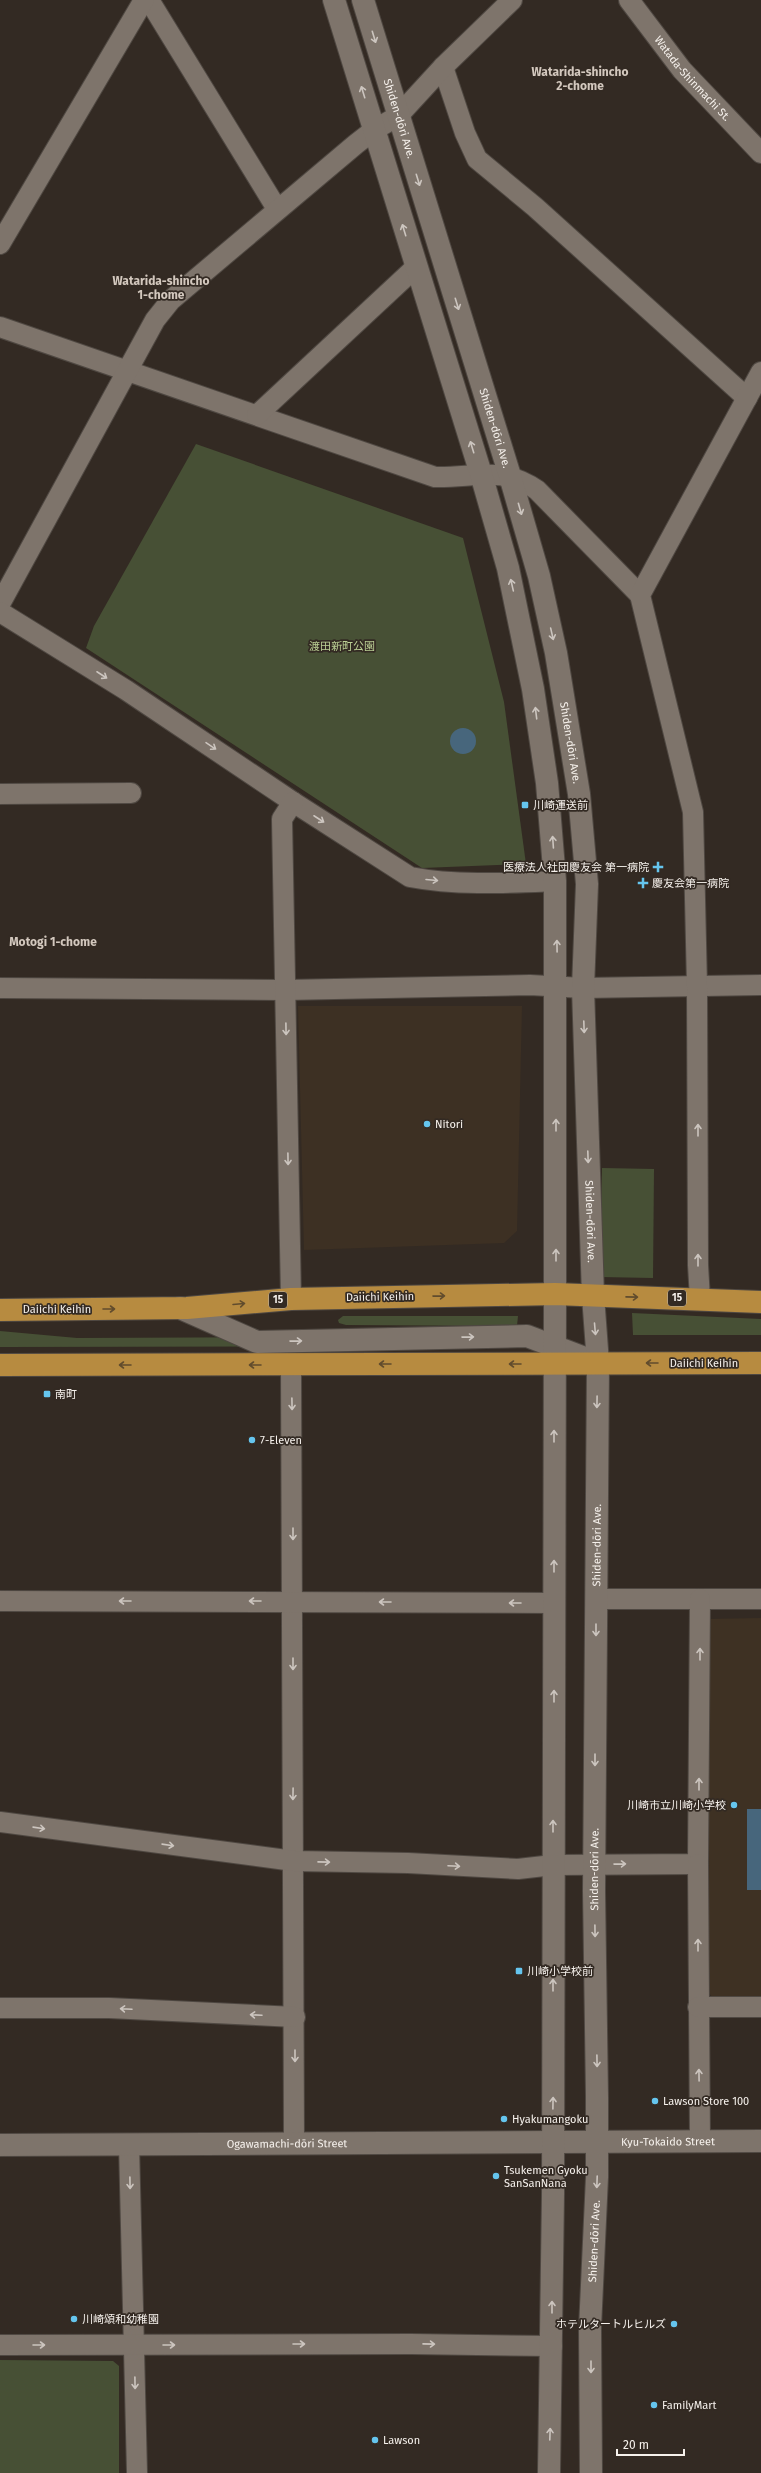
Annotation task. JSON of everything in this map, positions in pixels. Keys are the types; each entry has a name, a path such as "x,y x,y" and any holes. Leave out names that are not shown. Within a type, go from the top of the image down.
{"highway":[{"name":"Daiichi Keihin","path":"0,1310 180,1308 291,1299 555,1294 761,1302"},
{"name":"Daiichi Keihin","path":"0,1365 292,1365 555,1355 598,1363 761,1363"}],"street":[{"path":"0,244 144,0"},
{"path":"149,0 277,209"},
{"path":"334,0 481,474 522,626 547,782 556,881 557,985 552,2346 549,2473"},
{"name":"Shiden-dōri Ave.","path":"363,0 510,476 539,576 556,653 579,794 588,884 583,988 592,1296 598,1363 594,1864 597,2143 590,2328 591,2473"},
{"path":"0,604 155,320 171,300 277,209 374,130 398,116 443,67 512,0"},
{"name":"Watada-Shinmachi St.","path":"628,0 682,70 761,153"},
{"path":"443,67 465,133 477,159 536,207 747,398"},
{"path":"257,415 416,267"},
{"path":"0,327 435,477 459,478 481,474 510,476 521,479 537,490 640,595 693,812 697,986 698,1265 700,1299"},
{"path":"640,595 761,372"},
{"path":"0,612 69,654 293,802 410,877 430,880 510,883 556,881"},
{"path":"0,794 131,793"},
{"path":"291,1299 282,818 293,802"},
{"path":"0,988 285,990 557,985 583,988 761,985"},
{"path":"180,1308 257,1342 527,1336 555,1355"},
{"path":"292,1365 295,2017 294,2143"},
{"path":"596,1599 761,1599"},
{"path":"700,1599 698,1864 700,2142"},
{"path":"0,1601 554,1603"},
{"path":"0,1822 294,1861 408,1863 518,1869 553,1865 698,1864"},
{"path":"698,2007 761,2007"},
{"path":"0,2008 109,2008 295,2017"},
{"name":"Kyu-Tokaido Street","path":"575,2142 761,2141"},
{"name":"Ogawamachi-dōri Street","path":"0,2145 575,2142"},
{"path":"129,2144 137,2473"},
{"path":"0,2345 552,2346"}],"shaded area":[{"name":"Nitori","path":"298,1006 522,1006 517,1231 504,1243 304,1250"},
{"name":"川崎市立川崎小学校","path":"761,1618 761,2000 716,2001 707,1991 708,1619"}],"green space":[{"name":"渡田新町公園","path":"196,444 463,538 504,702 526,864 422,868 86,648 94,626"},
{"path":"602,1168 654,1169 653,1278 600,1277"},
{"path":"632,1313 761,1319 761,1335 633,1335"},
{"path":"343,1316 518,1316 517,1326 346,1325 339,1323 338,1320"},
{"path":"0,1331 77,1338 502,1336 497,1346 0,1347"},
{"path":"0,2360 113,2361 119,2366 119,2473 0,2473"}],"water":[{"path":"463,728 472,732 476,741 472,750 463,754 454,750 450,741 454,732"},
{"path":"747,1809 761,1809 761,1890 747,1890"}],"place":[{"name":"川崎運送前","path":"525,805"},
{"name":"医療法人社団慶友会 第一病院","path":"658,867"},
{"name":"慶友会第一病院","path":"643,883"},
{"name":"Nitori","path":"427,1124"},
{"name":"南町","path":"47,1394"},
{"name":"7-Eleven","path":"252,1440"},
{"name":"川崎市立川崎小学校","path":"734,1805"},
{"name":"川崎小学校前","path":"519,1971"},
{"name":"Lawson Store 100","path":"655,2101"},
{"name":"Hyakumangoku","path":"504,2119"},
{"name":"Tsukemen Gyoku SanSanNana","path":"496,2176"},
{"name":"川崎頌和幼稚園","path":"74,2319"},
{"name":"ホテルタートルヒルズ","path":"674,2324"},
{"name":"FamilyMart","path":"654,2405"},
{"name":"Lawson","path":"375,2440"}],"district":[{"name":"Watarida-shincho 2-chome","path":"580,79"},
{"name":"Watarida-shincho 1-chome","path":"161,288"},
{"name":"Motogi 1-chome","path":"53,942"}]}
